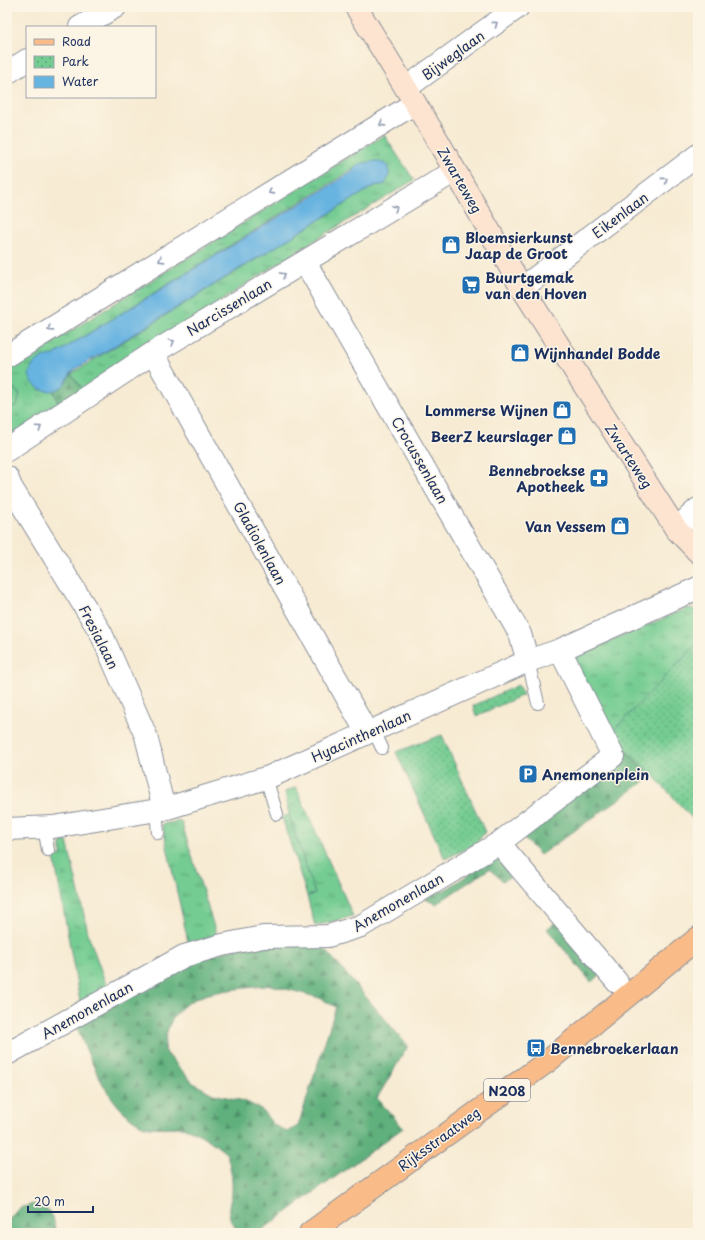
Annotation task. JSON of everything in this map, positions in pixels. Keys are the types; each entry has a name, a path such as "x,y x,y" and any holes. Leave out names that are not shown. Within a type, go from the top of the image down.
{"main road":[{"name":"Zwarteweg","path":"356,7 411,96 522,288 676,529 698,552"},
{"name":"Rijksstraatweg","path":"310,1233 548,1060 698,938"}],"street":[{"path":"82,26 115,7"},
{"name":"Bijweglaan","path":"411,96 518,7"},
{"path":"7,356 411,96"},
{"name":"Eikenlaan","path":"522,288 698,155"},
{"name":"Narcissenlaan","path":"7,450 153,353 455,171"},
{"name":"Crocussenlaan","path":"305,262 520,634 528,661"},
{"name":"Gladiolenlaan","path":"153,353 374,737"},
{"name":"Fresialaan","path":"7,477 11,487 101,633 146,736 160,810"},
{"path":"676,529 698,508"},
{"name":"Hyacinthenlaan","path":"7,829 44,827 160,810 266,778 374,737 528,661 560,650 698,588"},
{"name":"Anemonenlaan","path":"7,1054 184,956 222,945 263,937 328,936 361,926 500,843 613,756 560,650"},
{"path":"500,843 617,982"}],"lane":[{"path":"528,661 538,704"},
{"path":"266,778 277,814"},
{"path":"158,833 160,810"},
{"path":"44,827 48,850"}],"green space":[{"path":"384,135 414,180 288,257 84,391 71,374 374,186 385,184 365,162 54,355 39,390 53,390 60,408 13,433 7,417 7,408 10,408 10,385 7,386 7,371"},
{"path":"71,374 84,391 60,408 53,390 62,386"},
{"path":"10,385 20,394 17,406 7,408 7,386"},
{"path":"688,608 698,610 698,643 608,736 574,656"},
{"path":"698,643 698,825 644,767 608,736"},
{"path":"518,685 523,695 476,716 473,706"},
{"path":"442,735 485,832 476,844 445,859 396,752"},
{"path":"608,736 621,746 652,776 540,855 519,834 618,758"},
{"path":"296,787 353,916 315,926 307,896 315,894 289,815 285,792"},
{"path":"289,815 315,894 307,896 282,817"},
{"path":"181,821 219,943 189,946 162,824"},
{"path":"67,841 89,937 108,990 81,1008 54,857 61,856 61,842"},
{"path":"497,855 514,875 503,881 489,869 436,904 425,899 450,887"},
{"path":"558,920 602,974 591,982 547,929"},
{"path":"318,941 408,1046 377,1098 403,1128 258,1233 239,1233 230,1218 229,1207 232,1179 227,1154 206,1138 182,1127 146,1126 130,1117 119,1107 109,1094 94,1066 75,1024 174,967 236,948","holes":["271,985 320,998 336,1007 298,1126 287,1132 273,1124 261,1109 244,1101 213,1094 193,1083 164,1050 168,1029 176,1014 187,1004 201,996 235,989"]},
{"path":"34,1204 48,1210 54,1221 55,1233 7,1233 7,1222 19,1208"}],"water":[{"path":"375,161 386,164 388,167 389,174 385,184 374,186 82,365 71,373 63,386 58,389 52,391 43,390 38,388 31,380 29,375 30,370 41,358 54,355 352,172 359,164"}],"place":[{"name":"Bloemsierkunst Jaap de Groot","path":"451,245"},
{"name":"Buurtgemak van den Hoven","path":"471,285"},
{"name":"Wijnhandel Bodde","path":"520,353"},
{"name":"Lommerse Wijnen","path":"562,410"},
{"name":"BeerZ keurslager","path":"567,436"},
{"name":"Bennebroekse Apotheek","path":"599,478"},
{"name":"Van Vessem","path":"620,526"},
{"name":"Anemonenplein","path":"528,774"},
{"name":"Bennebroekerlaan","path":"536,1048"}]}
